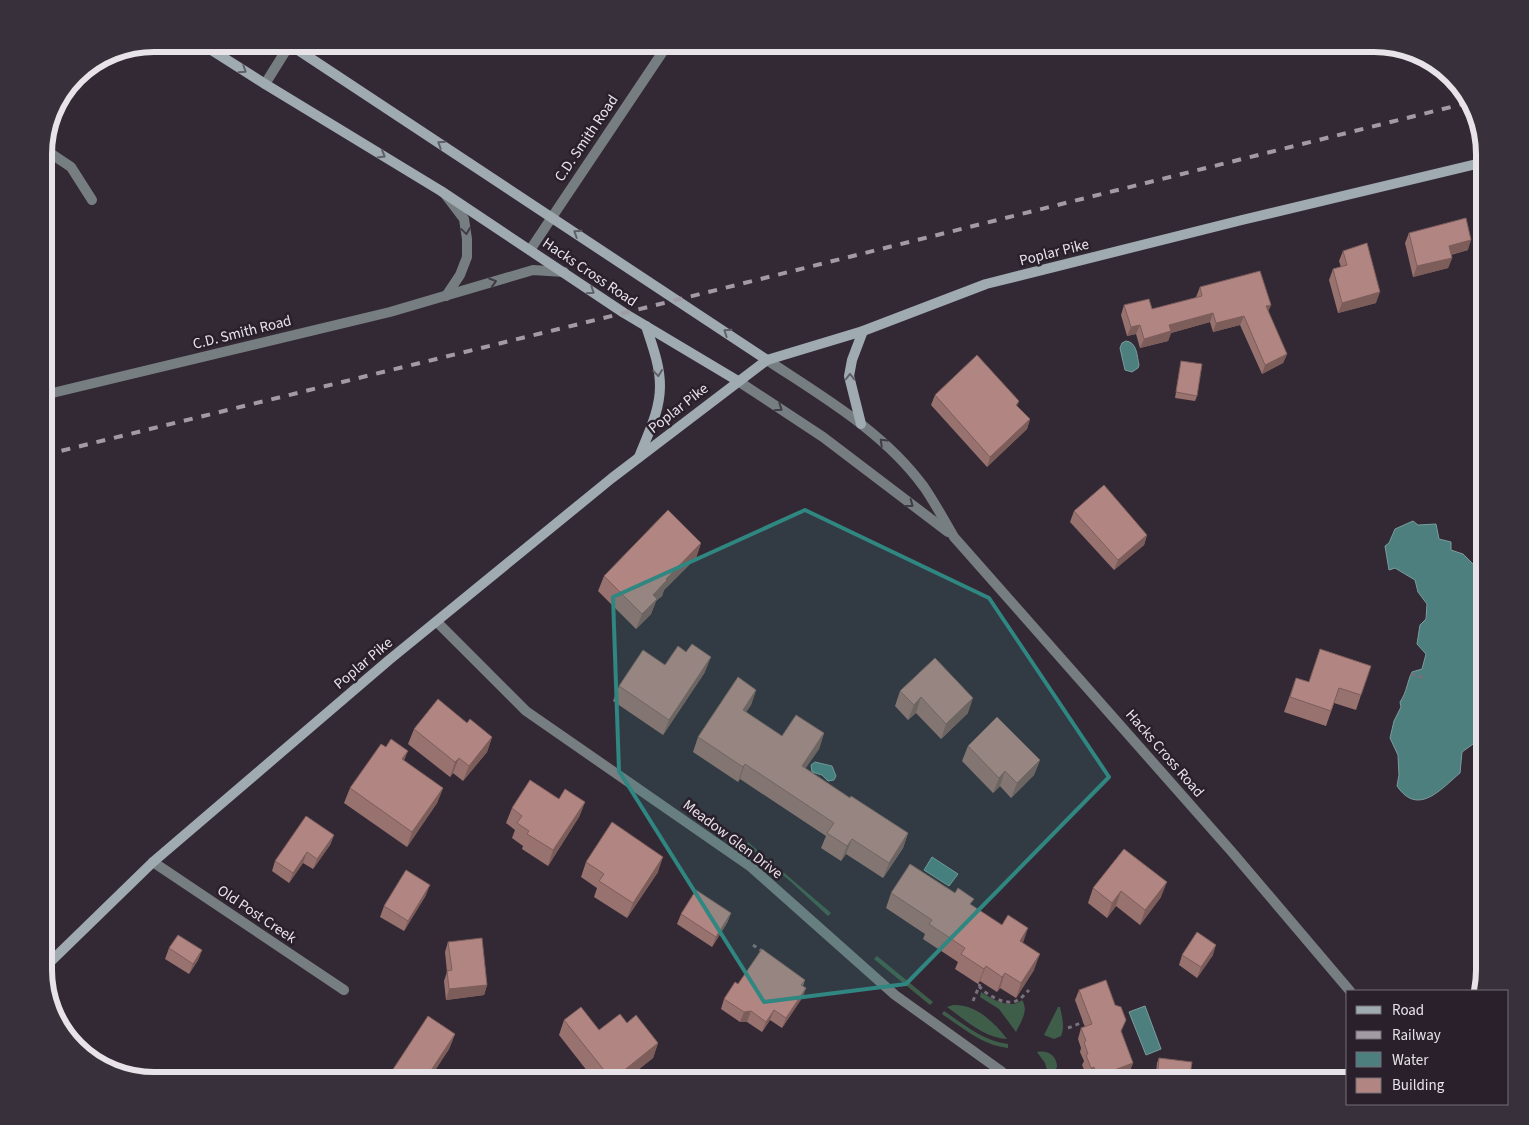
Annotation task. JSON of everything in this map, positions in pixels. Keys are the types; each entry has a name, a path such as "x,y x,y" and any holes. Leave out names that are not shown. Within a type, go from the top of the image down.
{"main road":[{"name":"Hacks Cross Road","path":"215,52 441,190 624,313 738,381"},
{"name":"Hacks Cross Road","path":"302,52 768,360"},
{"name":"Poplar Pike","path":"53,959 153,862 389,660 438,622 612,478 768,360 863,331 986,284 1476,164"},
{"path":"639,457 657,410 660,386 657,359 646,326"},
{"path":"861,424 848,376 863,331"}],"street":[{"path":"265,84 285,52"},
{"name":"C.D. Smith Road","path":"530,250 663,52"},
{"path":"53,156 71,167 92,200"},
{"path":"441,190 464,219 467,239 467,257 460,275 446,296"},
{"name":"C.D. Smith Road","path":"53,394 390,312 533,270 564,272"},
{"name":"Hacks Cross Road","path":"768,360 882,440 924,487 954,537 1232,852 1349,990"},
{"name":"Hacks Cross Road","path":"738,381 823,437 954,537"},
{"name":"Meadow Glen Drive","path":"438,622 526,711 751,867 895,995 1002,1072"},
{"name":"Old Post Creek","path":"153,862 344,990"}],"path":[{"path":"1411,674 1425,678"},
{"path":"753,945 768,955"},
{"path":"973,1001 979,985 991,996 1009,1002 1018,1000 1029,990"},
{"path":"1068,1028 1086,1021"}],"highlighted area":[{"path":"805,510 989,598 1109,777 906,984 764,1002 619,771 613,597"}],"shaded area":[{"path":"748,842 831,913 828,916 790,881 746,845"},
{"path":"877,956 933,1002 930,1005 874,959"},
{"path":"981,992 1007,1004 1017,1003 1022,1000 1025,1008 1016,1032 999,1009 980,997"},
{"path":"961,1005 984,1015 1007,1039 982,1032 947,1007"},
{"path":"1058,1007 1060,1007 1063,1029 1061,1036 1054,1039 1044,1035"},
{"path":"944,1011 982,1036 1008,1044 1008,1048 981,1040 942,1014"},
{"path":"1037,1052 1048,1053 1054,1057 1057,1063 1055,1071 1048,1072 1045,1063"}],"water":[{"path":"1126,341 1132,344 1138,358 1138,368 1132,372 1125,370 1120,348 1122,343"},
{"path":"1413,521 1418,525 1436,524 1439,539 1451,542 1451,550 1463,554 1476,567 1476,744 1462,752 1460,773 1437,792 1421,800 1405,795 1397,786 1399,775 1398,755 1390,738 1394,721 1401,707 1400,702 1410,676 1412,672 1422,669 1426,654 1417,644 1420,625 1426,619 1427,604 1418,592 1415,580 1395,568 1389,570 1385,546 1389,543 1395,529"},
{"path":"815,762 832,766 836,776 834,780 828,781 822,775 812,772 811,765"},
{"path":"932,857 958,874 949,886 924,870"},
{"path":"1145,1006 1161,1049 1146,1055 1129,1012"}],"building":[{"path":"1466,218 1471,240 1449,246 1452,258 1417,266 1409,233"},
{"path":"1367,243 1380,292 1342,303 1333,269 1347,265 1343,251"},
{"path":"1260,271 1271,305 1266,306 1287,354 1265,365 1244,316 1216,323 1213,313 1169,325 1171,331 1144,339 1140,325 1131,327 1124,305 1149,299 1152,309 1202,296 1200,287"},
{"path":"977,355 1019,401 1016,405 1030,419 990,457 935,395"},
{"path":"1181,361 1202,364 1197,396 1176,392"},
{"path":"1104,485 1147,535 1118,560 1074,511"},
{"path":"668,510 701,543 666,579 653,595 657,599 642,614 604,576"},
{"path":"692,644 711,657 669,720 619,686 643,650 665,665 678,646 686,652"},
{"path":"1320,649 1371,666 1361,695 1339,688 1331,711 1290,697 1296,678 1309,682"},
{"path":"935,658 973,698 946,724 921,697 914,705 900,691"},
{"path":"738,677 756,690 743,710 782,736 796,715 824,733 802,766 908,833 889,863 852,839 847,846 827,833 834,823 745,764 743,767 698,737"},
{"path":"438,699 467,723 470,719 492,737 469,766 459,758 455,762 414,729"},
{"path":"997,717 1040,760 1017,783 1005,771 999,778 968,746"},
{"path":"391,739 408,751 402,759 443,788 412,832 350,788 381,744 386,747"},
{"path":"530,780 559,799 565,789 585,802 553,850 527,834 529,831 517,823 522,816 512,808"},
{"path":"306,816 334,835 317,859 307,852 293,873 275,861"},
{"path":"612,822 663,857 633,903 599,881 604,874 586,862"},
{"path":"1124,849 1167,882 1145,910 1121,891 1112,903 1093,888"},
{"path":"910,864 955,893 958,888 974,899 970,904 1002,925 1008,915 1028,928 1020,941 1040,954 1021,983 1005,973 1002,977 986,966 984,969 961,954 965,948 929,924 932,920 891,893"},
{"path":"406,870 430,885 408,921 384,906"},
{"path":"696,890 731,913 716,937 681,914"},
{"path":"1197,932 1216,945 1201,967 1182,955"},
{"path":"178,935 202,950 193,964 169,948"},
{"path":"482,938 487,985 449,989 447,971 452,970 448,942"},
{"path":"762,949 805,980 801,985 806,988 786,1018 774,1010 766,1022 751,1011 744,1012 724,999 735,982 738,984"},
{"path":"1106,980 1115,1005 1121,1007 1126,1020 1121,1031 1133,1063 1109,1072 1096,1072 1094,1067 1091,1068 1086,1055 1088,1054 1084,1042 1086,1041 1081,1028 1092,1024 1079,990"},
{"path":"581,1007 599,1030 620,1014 627,1023 636,1015 658,1043 622,1072 606,1072 564,1020"},
{"path":"428,1016 455,1034 430,1072 391,1072"},
{"path":"1159,1058 1192,1062 1190,1072 1158,1072"}],"railway":[{"path":"53,453 1463,104"}]}
